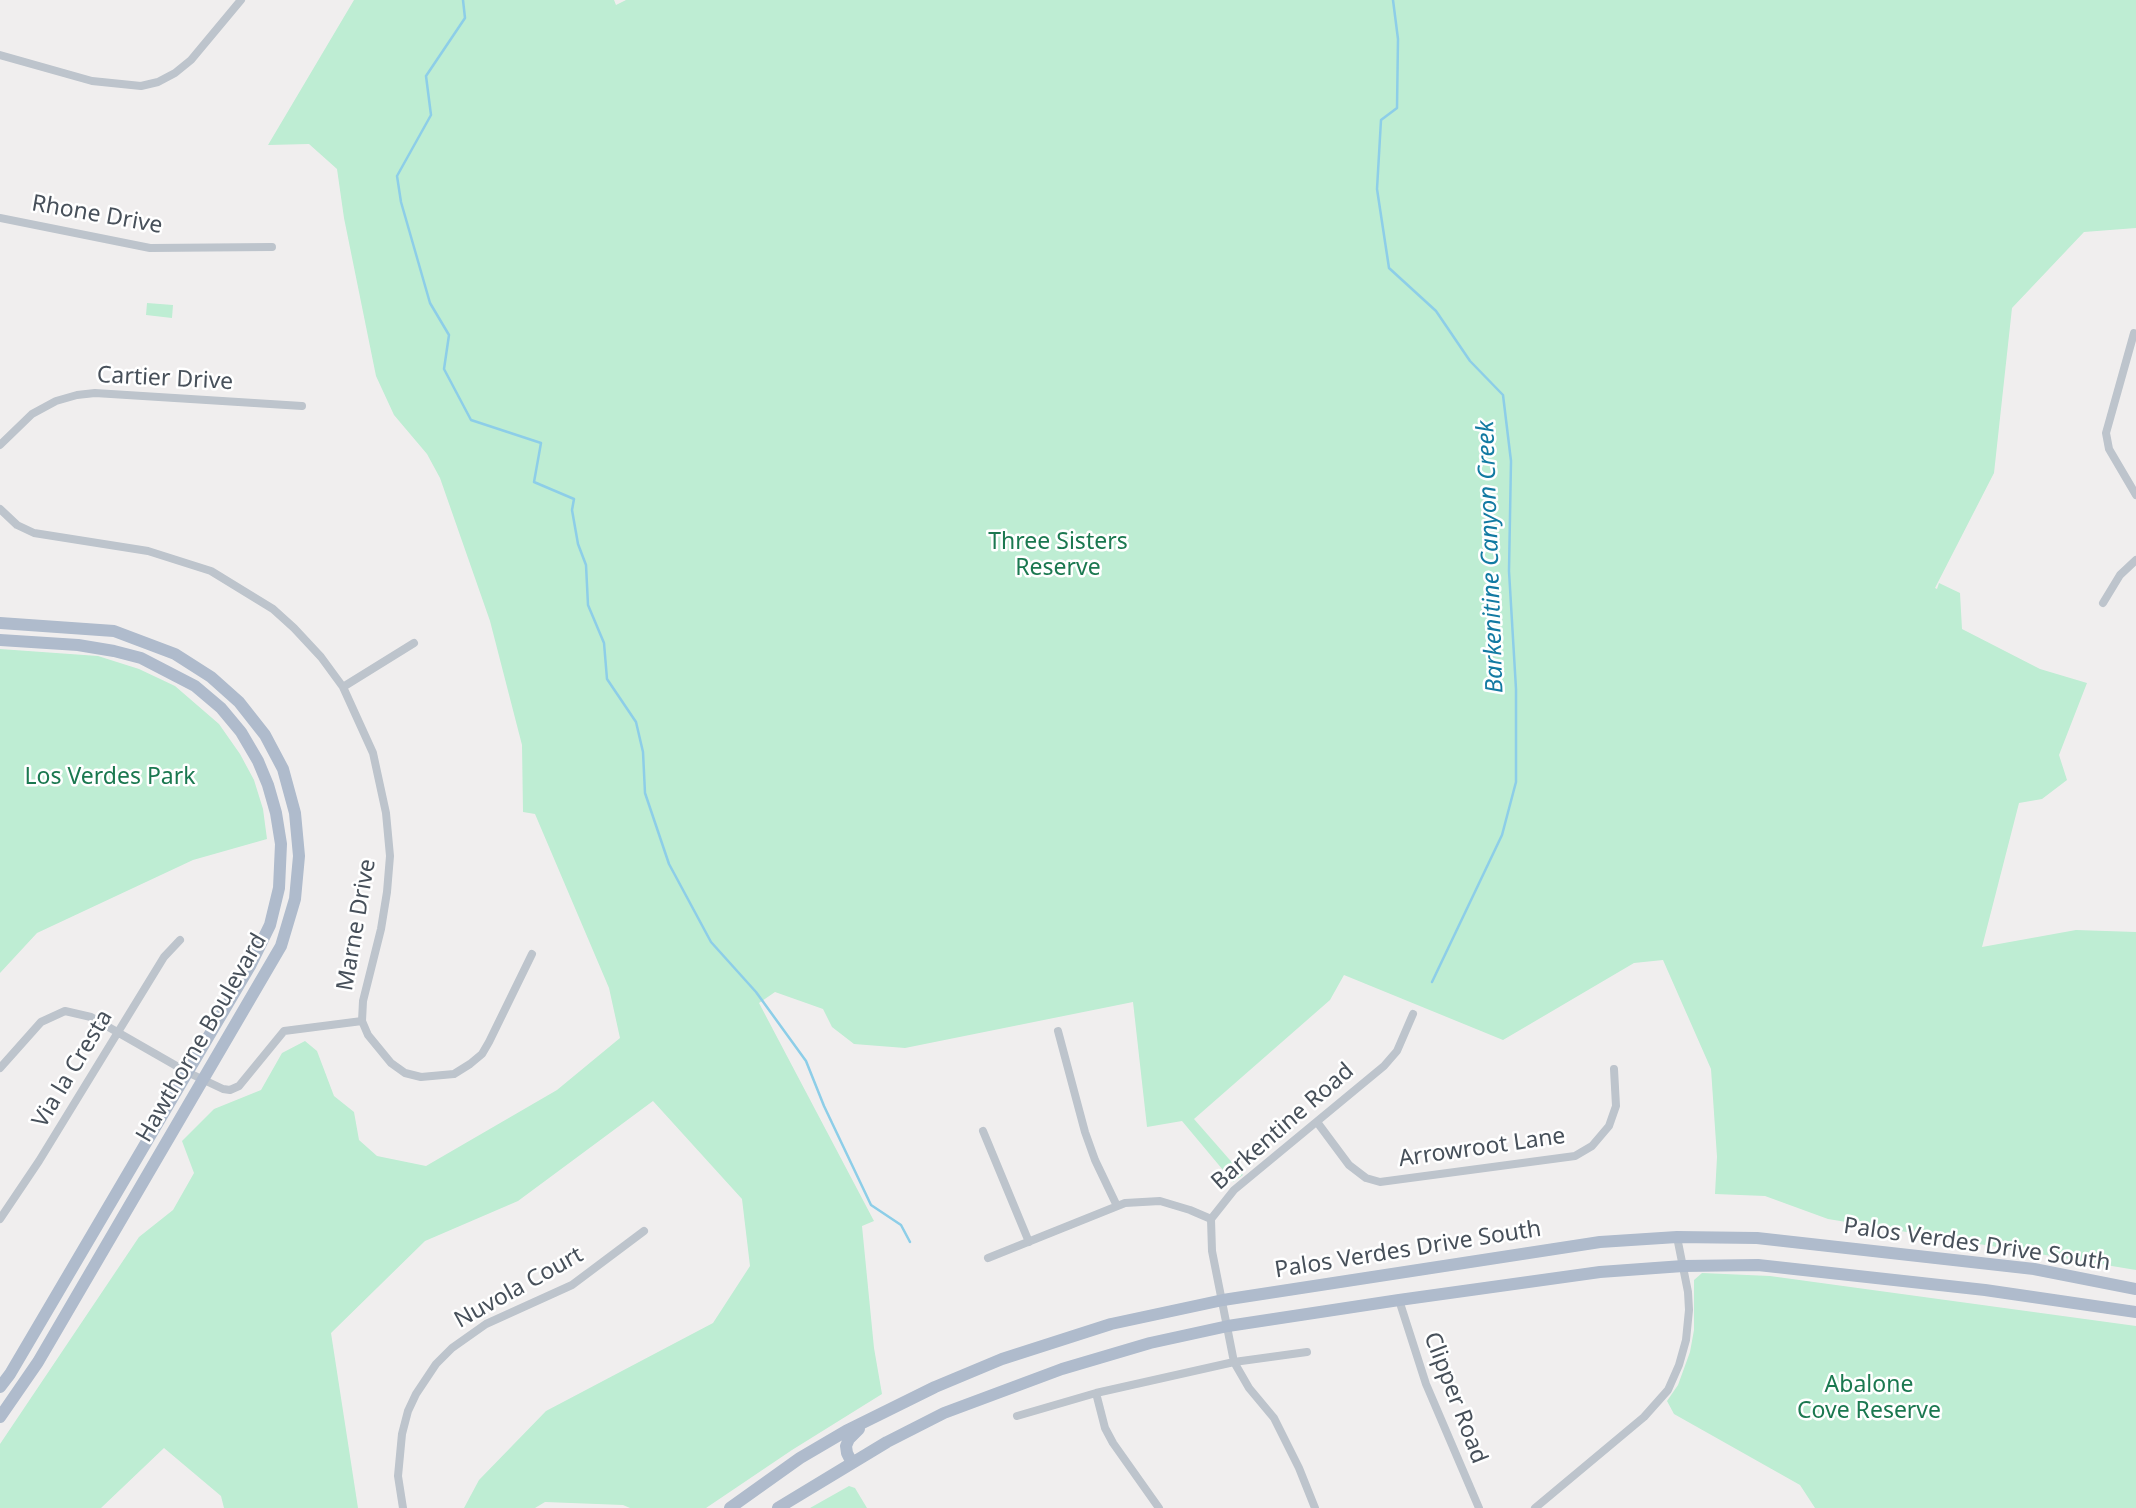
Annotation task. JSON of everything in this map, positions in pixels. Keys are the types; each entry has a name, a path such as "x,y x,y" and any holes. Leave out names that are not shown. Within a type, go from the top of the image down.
{"main road":[{"name":"Hawthorne Boulevard","path":"0,623 114,631 174,654 211,677 239,702 265,735 283,769 295,813 299,856 295,899 281,946 38,1362 0,1418"},
{"name":"Hawthorne Boulevard","path":"0,640 114,650 141,658 195,687 220,708 241,732 268,785 281,844 279,888 270,925 250,966 0,1388"},
{"path":"160,668 164,663 172,662 212,686 222,687"},
{"name":"Palos Verdes Drive South","path":"730,1508 800,1458 846,1432 1002,1359 1099,1328 1223,1300 1600,1242 1677,1237 1757,1238 2034,1269 2136,1289"},
{"name":"Palos Verdes Drive South","path":"778,1508 887,1441 944,1413 1062,1369 1150,1343 1228,1326 1399,1300 1600,1272 1683,1266 1758,1265 1984,1290 2136,1312"},
{"path":"852,1462 847,1453 849,1439 858,1430 901,1404"}],"street":[{"path":"0,55 92,81 141,86 158,82 176,73 191,60 235,2"},
{"name":"Rhone Drive","path":"0,218 150,247 272,247"},
{"path":"2134,333 2106,433 2109,449 2136,495"},
{"name":"Cartier Drive","path":"0,445 32,414 56,401 77,395 95,393 302,406"},
{"name":"Marne Drive","path":"0,509 17,525 34,533 148,551 211,571 273,610 294,628 321,657 343,687 373,753 386,813 390,856 385,904 363,1001 362,1021 377,1048 405,1073 421,1077 454,1074 482,1054 532,954"},
{"path":"2104,603 2120,575 2136,560"},
{"path":"343,687 414,643"},
{"name":"Via la Cresta","path":"0,1219 39,1161 164,957 180,940"},
{"path":"0,1068 41,1022 65,1011 91,1017 187,1072 230,1090 239,1086 284,1031 362,1021"},
{"name":"Barkentine Road","path":"1315,1508 1274,1418 1249,1388 1234,1362 1212,1251 1211,1219 1234,1190 1384,1066 1397,1051 1413,1014"},
{"path":"1058,1031 1085,1132 1117,1206"},
{"name":"Arrowroot Lane","path":"1317,1122 1349,1165 1366,1178 1380,1182 1575,1156 1592,1146 1609,1126 1616,1107 1614,1069"},
{"path":"983,1131 1029,1242"},
{"path":"988,1258 1125,1203 1160,1201 1211,1219"},
{"name":"Nuvola Court","path":"403,1508 398,1476 402,1434 416,1394 436,1364 486,1324 572,1285 644,1231"},
{"path":"1535,1508 1644,1417 1668,1390 1686,1340 1689,1310 1677,1237"},
{"name":"Clipper Road","path":"1399,1300 1426,1384 1479,1508"},
{"path":"1017,1416 1096,1393 1234,1362 1307,1352"},
{"path":"1096,1393 1105,1428 1113,1443 1159,1508"}],"green space":[{"name":"Three Sisters Reserve","path":"354,0 614,0 616,5 626,0 2136,0 2136,228 2084,232 2012,308 1994,473 1935,588 1937,589 1939,583 1960,593 1962,629 2040,669 2087,683 2059,755 2067,780 2042,799 2019,803 1982,947 2076,930 2136,932 2136,1270 1828,1219 1765,1196 1715,1194 1717,1157 1711,1069 1663,960 1634,963 1503,1040 1344,975 1330,1000 1194,1119 1243,1175 1233,1182 1182,1121 1147,1127 1133,1002 905,1048 854,1044 832,1027 823,1009 775,992 759,1003 874,1221 862,1226 874,1348 882,1394 706,1508 630,1508 623,1505 545,1502 535,1508 464,1508 479,1480 546,1411 713,1323 750,1266 742,1199 653,1101 518,1201 425,1241 331,1333 358,1508 224,1508 221,1496 164,1448 101,1508 0,1508 0,1444 139,1237 173,1210 194,1173 182,1141 214,1109 261,1090 282,1053 305,1041 317,1051 334,1096 354,1112 359,1140 377,1156 426,1166 557,1090 620,1038 609,988 535,814 523,812 522,745 490,621 440,478 427,454 394,415 376,376 344,218 337,169 309,144 268,145"},
{"path":"147,303 173,305 172,318 146,315"},
{"name":"Los Verdes Park","path":"0,649 98,656 139,669 175,686 219,724 240,754 254,780 263,809 267,839 193,860 37,933 0,973"},
{"name":"Abalone Cove Reserve","path":"1702,1273 1770,1276 2136,1326 2136,1508 1815,1508 1800,1485 1674,1414 1667,1401 1678,1385 1690,1352 1694,1330 1694,1280"},
{"path":"849,1486 855,1488 867,1508 810,1508"}],"waterway":[{"path":"463,0 465,18 426,76 431,115 397,176 401,202 430,303 449,335 444,369 471,420 541,443 534,482 574,499 572,510 578,544 586,565 588,605 604,643 607,679 636,722 643,752 645,793 669,864 711,942 756,992 806,1061 824,1106 871,1205 901,1225 910,1242"},
{"name":"Barkenitine Canyon Creek","path":"1393,0 1398,39 1397,108 1381,120 1377,189 1389,268 1436,311 1470,361 1503,395 1511,461 1509,571 1516,689 1516,782 1502,835 1432,982"}]}
